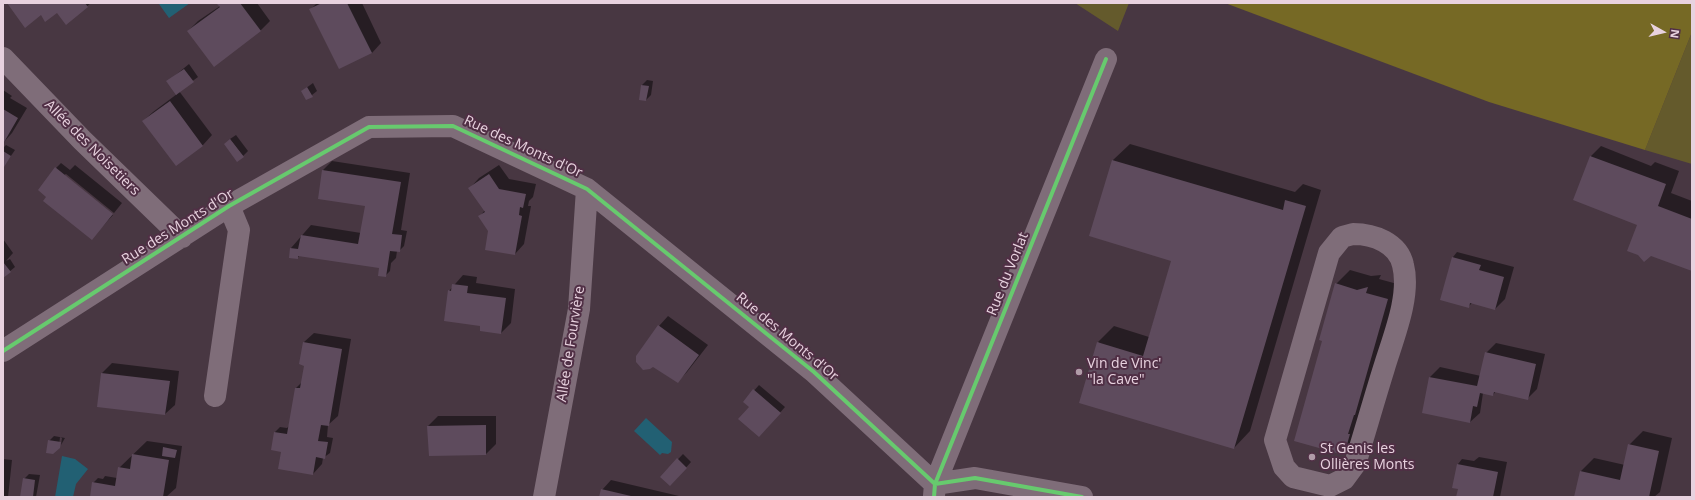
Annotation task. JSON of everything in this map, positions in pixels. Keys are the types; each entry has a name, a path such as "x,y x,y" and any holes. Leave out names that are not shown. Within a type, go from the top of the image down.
{"street":[{"name":"Allée des Noisetiers","path":"3,58 82,140 182,237"},
{"name":"Rue du Vorlat","path":"935,490 1106,59"},
{"name":"Rue des Monts d'Or","path":"3,351 229,206 369,127 453,126 587,189 814,372 935,490"},
{"name":"Allée de Fourvière","path":"544,497 579,308 587,189"},
{"path":"215,396 239,230 229,206"},
{"path":"1353,234 1362,234 1389,243 1398,252 1403,264 1405,286 1398,320 1355,464 1344,480 1330,486 1302,488 1284,467 1275,440 1330,253 1342,237 1353,234"},
{"path":"935,490 975,478 1082,497"}],"shaded area":[{"path":"1075,3 1129,3 1118,31"},
{"path":"1225,3 1692,3 1692,32 1645,150 1489,102"},
{"path":"1692,32 1692,164 1645,150"}],"water":[{"path":"190,3 169,18 159,4"},
{"path":"646,418 672,442 671,452 668,454 662,453 660,455 634,431"},
{"path":"62,456 75,459 88,469 76,484 73,497 55,497"}],"building":[{"path":"7,3 85,3 88,7 66,25 57,13 45,22 41,15 25,28"},
{"path":"240,3 261,31 214,67 187,31 220,7 217,4"},
{"path":"322,3 347,3 372,53 339,69 309,9"},
{"path":"184,69 194,82 176,95 166,81"},
{"path":"641,85 649,86 646,101 639,100"},
{"path":"307,87 313,97 306,100 301,91"},
{"path":"170,101 203,146 176,166 142,121"},
{"path":"3,109 18,118 3,144"},
{"path":"230,139 244,157 237,162 224,144"},
{"path":"3,151 11,156 4,167 3,166"},
{"path":"1590,156 1666,184 1658,206 1692,219 1692,271 1651,256 1644,262 1638,255 1627,251 1637,225 1573,200"},
{"path":"1112,160 1283,210 1285,200 1306,206 1234,449 1079,403 1097,342 1143,356 1171,261 1089,236"},
{"path":"55,167 113,214 92,240 43,201 46,197 38,190"},
{"path":"322,170 401,182 392,234 402,235 400,252 390,251 386,277 378,276 379,268 298,256 298,259 289,258 290,248 298,249 301,235 358,244 365,206 318,199"},
{"path":"489,174 499,189 526,194 523,208 520,207 519,215 522,216 515,255 485,250 488,231 478,216 485,212 468,188"},
{"path":"1452,257 1481,265 1479,270 1504,277 1495,310 1470,303 1469,308 1440,300"},
{"path":"3,262 11,272 3,278"},
{"path":"1335,283 1357,290 1368,287 1366,293 1388,299 1355,415 1348,434 1350,434 1344,455 1294,441 1322,341 1319,340"},
{"path":"452,284 468,286 467,293 506,298 501,334 480,331 480,326 444,321 448,290 451,291"},
{"path":"658,325 699,355 678,383 653,367 643,370 636,362 636,356"},
{"path":"303,342 342,349 329,426 321,425 318,441 328,442 325,459 316,457 313,475 278,469 281,452 271,450 274,432 287,434 295,388 300,388 304,366 299,364"},
{"path":"1485,352 1536,364 1528,400 1494,392 1493,396 1480,393 1477,407 1473,406 1470,423 1422,413 1429,377 1477,386"},
{"path":"101,373 170,381 165,415 97,407"},
{"path":"753,389 781,413 759,437 738,419 749,407 743,402"},
{"path":"486,425 486,455 429,456 427,426"},
{"path":"48,440 61,442 60,448 53,454 46,453"},
{"path":"1628,444 1659,451 1649,497 1574,497 1580,471 1620,480"},
{"path":"163,447 177,450 175,458 162,456"},
{"path":"132,454 169,460 163,497 90,497 92,482 115,486 118,467 130,469"},
{"path":"677,458 687,468 670,486 660,477"},
{"path":"1457,464 1498,472 1493,497 1456,497 1458,489 1452,488"},
{"path":"23,478 35,480 33,497 20,497"},
{"path":"601,489 631,496 631,497 599,497"}],"cycle path":[{"path":"934,497 935,484 1106,59"},
{"path":"3,351 229,206 369,127 453,126 587,189 814,372 935,484 975,478 1082,497"}],"place":[{"name":"Vin de Vinc' \"la Cave\"","path":"1079,372"},
{"name":"St Genis les Ollières Monts","path":"1312,457"}]}
